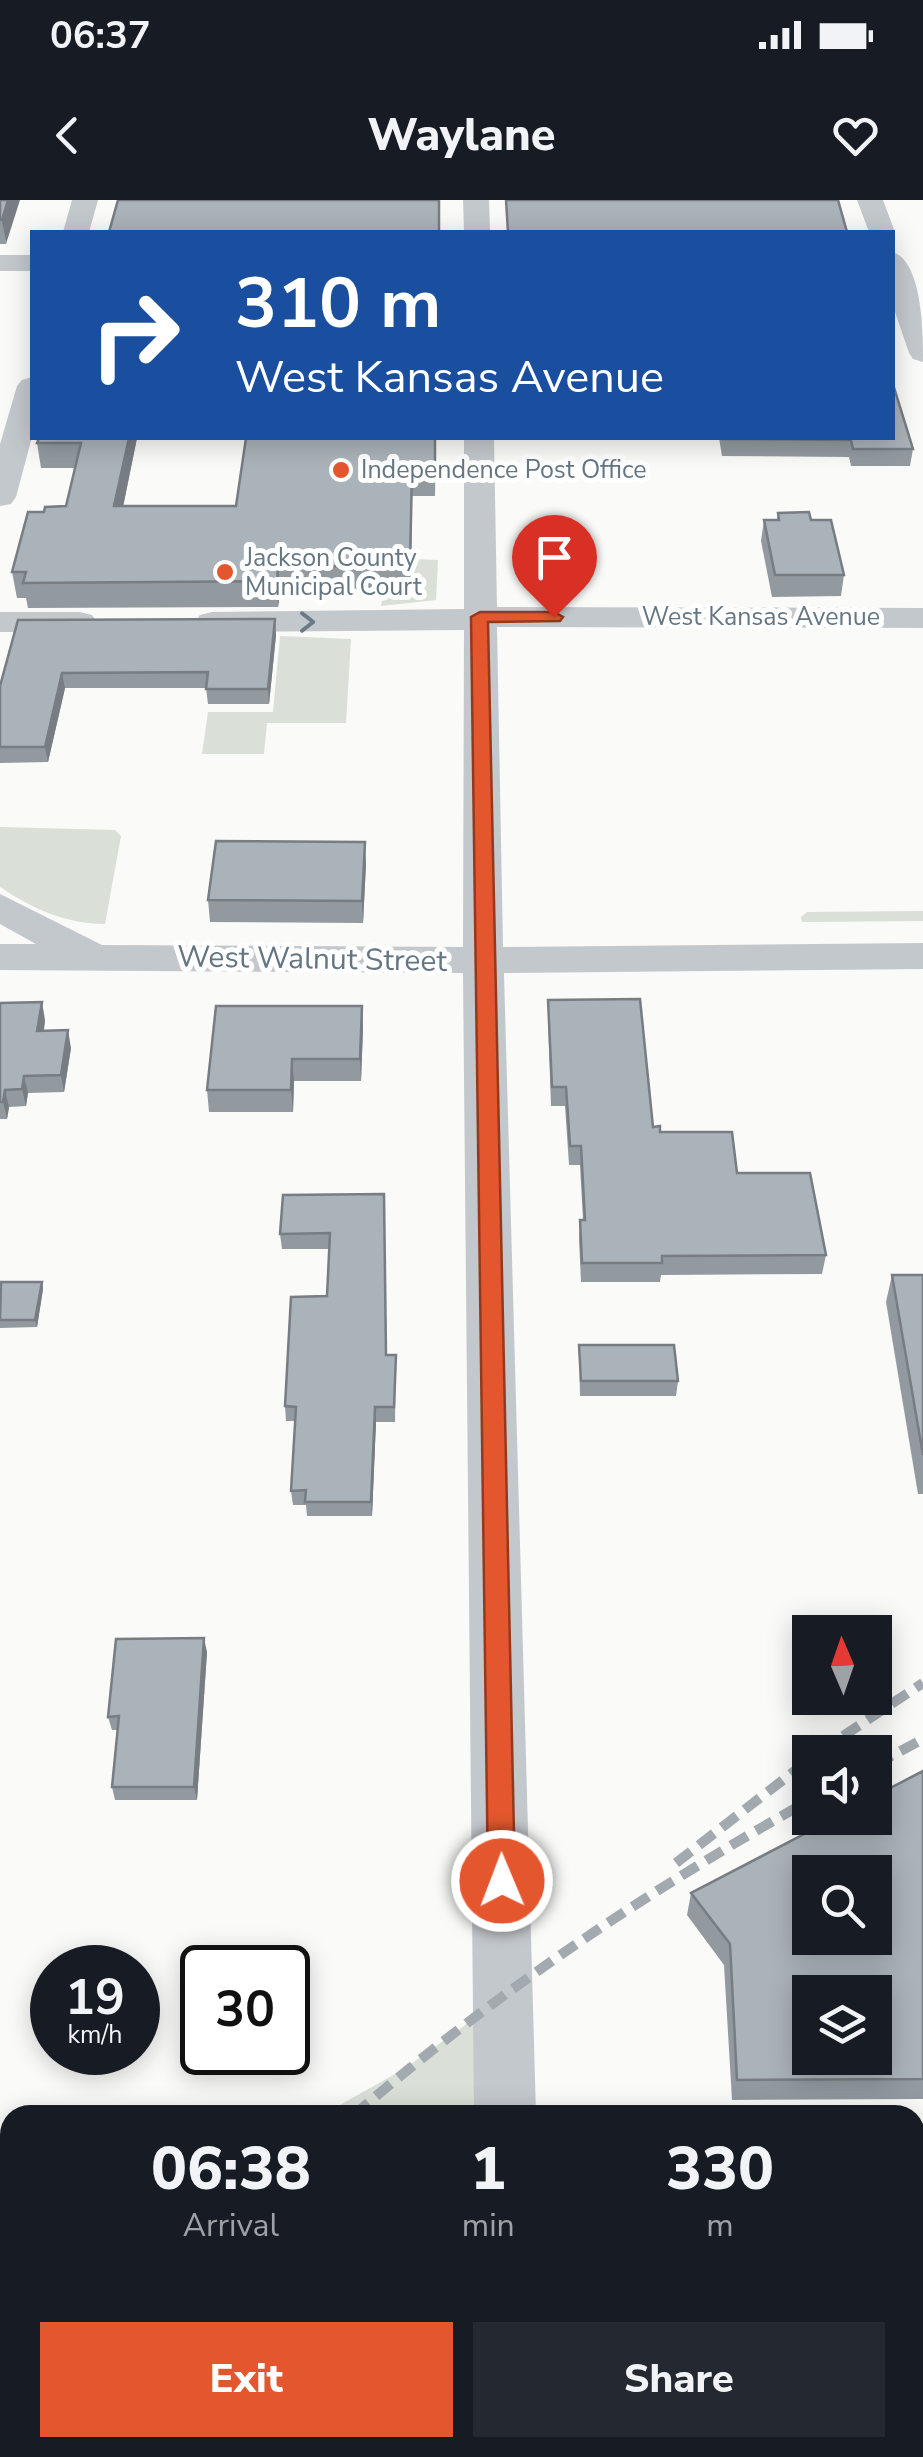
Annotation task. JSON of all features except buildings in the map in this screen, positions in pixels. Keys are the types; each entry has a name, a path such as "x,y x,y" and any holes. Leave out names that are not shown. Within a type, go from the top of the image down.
{"street":[{"path":"77,230 85,200"},
{"path":"476,200 477,230"},
{"path":"870,200 881,230"},
{"path":"0,263 30,263"},
{"path":"901,267 918,366"},
{"path":"0,373 30,373"},
{"path":"0,496 30,393"},
{"path":"479,440 483,960 505,2105"},
{"name":"West Kansas Avenue","path":"182,622 439,622 480,617 923,618"},
{"path":"0,622 103,622"},
{"path":"0,906 33,928 102,957"},
{"name":"West Walnut Street","path":"0,957 483,960 923,956"}],"shaded area":[{"path":"411,559 438,560 436,600 381,606 387,600 388,589 410,589"},
{"path":"280,636 351,639 346,723 267,723 264,754 202,754 208,712 273,712"},
{"path":"0,827 115,830 121,836 105,924 50,914 0,887"},
{"path":"923,911 923,921 802,922 801,917 807,912"},
{"path":"504,1997 505,2105 340,2105 404,2069"}],"railway":[{"path":"845,1735 923,1683"},
{"path":"892,1756 923,1739"},
{"path":"676,1863 792,1773"},
{"path":"366,2105 462,2027 574,1946 690,1870 792,1810"}],"place":[{"name":"Independence Post Office","path":"341,470"},
{"name":"Jackson County Municipal Court","path":"225,572"}],"route":[{"path":"502,1881 482,927 480,617 554,617"}]}
